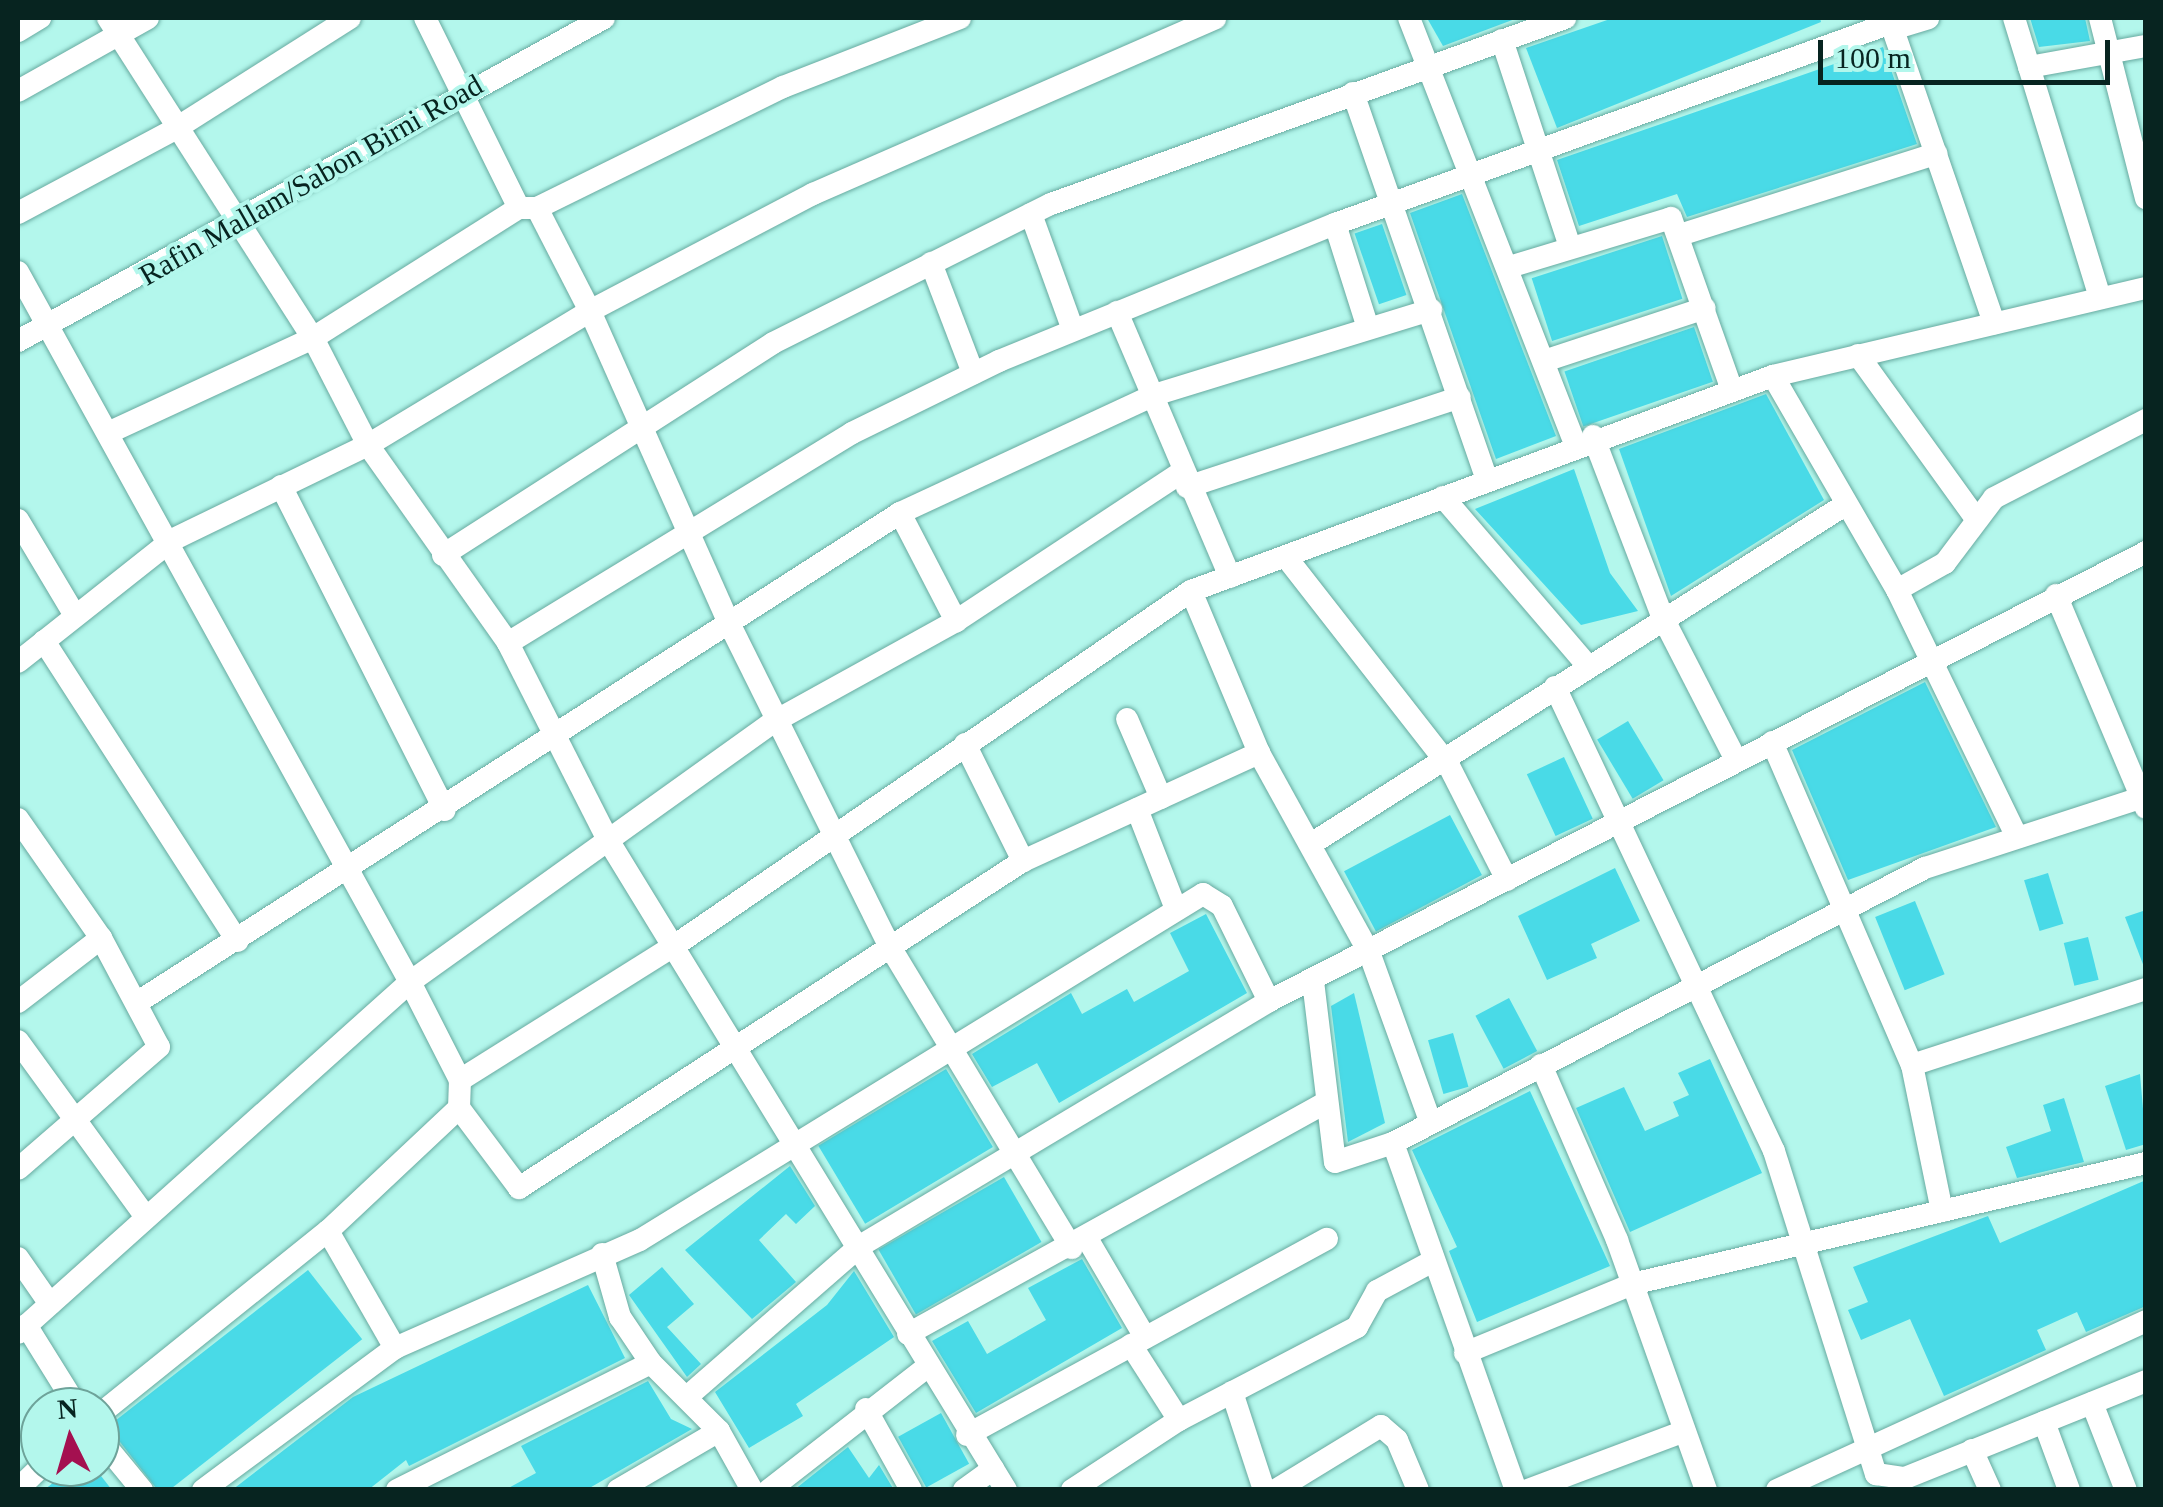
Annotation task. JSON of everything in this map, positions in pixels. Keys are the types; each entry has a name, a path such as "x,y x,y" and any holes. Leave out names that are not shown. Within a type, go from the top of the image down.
{"street":[{"path":"18,31 40,18"},
{"path":"18,91 114,27 148,18"},
{"path":"18,213 176,129 350,18"},
{"path":"425,18 528,208 590,311 640,428 694,532 727,619 775,721 889,945 950,1042 1010,1151 1080,1244 1179,1420"},
{"name":"Rafin Mallam/Sabon Birni Road","path":"18,341 237,228 466,88 604,18"},
{"path":"110,432 313,338 528,208 783,87 960,18"},
{"path":"1150,18 1158,40"},
{"path":"18,662 172,540 368,445 590,311 813,194 1215,18"},
{"path":"1410,18 1433,64 1544,362 1584,440 1662,616 1736,760"},
{"path":"443,555 774,344 1031,214 1565,18"},
{"path":"508,643 852,433 973,372 1335,224 1891,23 1928,18"},
{"path":"2014,18 2100,298"},
{"path":"2100,18 2140,149 2146,198"},
{"path":"1891,23 1994,323"},
{"path":"114,27 237,228 313,338 368,445 508,643 560,736 608,840 796,1136 908,1334 1006,1490"},
{"path":"1502,40 1542,150 1570,247"},
{"path":"2029,67 2146,46"},
{"path":"1353,93 1486,477"},
{"path":"1680,236 1936,154"},
{"path":"1031,214 1074,330"},
{"path":"1509,267 1664,216 1680,236 1732,390"},
{"path":"1335,224 1368,328"},
{"path":"931,263 973,372"},
{"path":"18,272 46,328 172,540 348,875 410,982 460,1080 459,1108 511,1180 528,1188 737,1044 1023,861 1259,753"},
{"path":"460,1080 674,946 1190,591 1442,498 1584,440 1772,376 2146,288"},
{"path":"1544,362 1705,308"},
{"path":"138,1002 348,875 560,736 727,619 900,513 1052,435 1154,395 1431,310"},
{"path":"1117,312 1154,395 1184,480 1230,577"},
{"path":"1858,355 1976,516"},
{"path":"1772,376 1898,590 2017,836"},
{"path":"63,1387 22,1329 410,982 775,721 956,621 1184,480 1460,398"},
{"path":"1898,590 1945,562 1976,516 2146,420"},
{"path":"281,486 445,810"},
{"path":"1442,498 1587,665"},
{"path":"1310,844 1448,764 1662,616 1846,504"},
{"path":"900,513 956,621"},
{"path":"18,520 74,614"},
{"path":"688,1396 860,1246 1010,1151 1270,1001 2146,552"},
{"path":"1286,557 1448,764 1507,880"},
{"path":"1190,591 1259,753 1369,952 1431,1124"},
{"path":"1313,980 1330,1160 1393,1143 1846,905 2017,836 2145,800 2056,595"},
{"path":"44,641 237,940"},
{"path":"1555,687 1690,987 1756,1111 1804,1244 1862,1448 1890,1480 2146,1381"},
{"path":"1127,718 1161,798"},
{"path":"1772,742 1846,905 1912,1066 1942,1211"},
{"path":"965,744 1023,861"},
{"path":"1137,809 1176,910"},
{"path":"18,819 100,938 159,1047 18,1169"},
{"path":"203,1490 395,1348 602,1254 700,1204 796,1136 1176,910 1216,896 1270,1001"},
{"path":"18,1002 100,938"},
{"path":"1912,1066 2146,989"},
{"path":"18,1041 72,1121 146,1217"},
{"path":"1541,1065 1632,1284 1706,1490"},
{"path":"908,1334 1080,1244 1326,1102"},
{"path":"120,1398 328,1231 459,1108"},
{"path":"1393,1143 1516,1490"},
{"path":"1465,1353 1632,1284 2146,1163"},
{"path":"328,1231 395,1348"},
{"path":"968,1434 1327,1239"},
{"path":"602,1254 610,1295 651,1363 720,1432 752,1490"},
{"path":"18,1258 50,1304"},
{"path":"1072,1490 1179,1420 1357,1327 1376,1291 1433,1261"},
{"path":"1776,1490 2146,1321"},
{"path":"397,1490 651,1363"},
{"path":"768,1490 866,1410 928,1367"},
{"path":"1232,1392 1264,1490"},
{"path":"2092,1402 2126,1490"},
{"path":"866,1410 911,1490"},
{"path":"2044,1422 2069,1490"},
{"path":"1276,1490 1382,1426 1418,1490"},
{"path":"618,1490 720,1432"},
{"path":"1528,1490 1682,1432"},
{"path":"1972,1450 1990,1490"},
{"path":"120,1463 142,1490"},
{"path":"964,1490 993,1470"}],"building":[{"path":"1427,18 1515,18 1515,19 1443,46"},
{"path":"1613,18 1820,18 1821,22 1557,128 1526,48"},
{"path":"2030,18 2085,18 2090,41 2039,47"},
{"path":"1883,47 1917,144 1687,217 1677,194 1579,226 1557,160"},
{"path":"1462,194 1556,436 1496,459 1410,213"},
{"path":"1382,224 1406,295 1379,304 1355,233"},
{"path":"1662,236 1682,299 1552,341 1532,278"},
{"path":"1694,327 1713,382 1583,426 1564,372"},
{"path":"1766,394 1824,500 1671,596 1619,449"},
{"path":"1574,469 1610,573 1638,611 1581,625 1475,509"},
{"path":"1925,682 1996,827 1848,880 1792,750"},
{"path":"1628,721 1664,780 1633,799 1597,740"},
{"path":"1564,757 1593,819 1556,836 1527,774"},
{"path":"1450,815 1482,875 1376,931 1344,871"},
{"path":"1615,868 1640,921 1591,944 1597,958 1547,980 1518,916"},
{"path":"2048,873 2063,924 2040,931 2024,880"},
{"path":"1915,901 1945,974 1905,990 1875,917"},
{"path":"2146,910 2146,967 2144,967 2125,917"},
{"path":"1206,914 1247,993 1059,1103 1037,1063 992,1087 972,1054 1071,993 1082,1014 1127,989 1134,1002 1189,971 1170,933"},
{"path":"2088,937 2099,980 2074,986 2064,943"},
{"path":"1354,993 1385,1123 1348,1142 1331,1006"},
{"path":"1509,998 1537,1051 1504,1069 1475,1016"},
{"path":"1453,1033 1468,1087 1443,1094 1428,1040"},
{"path":"1710,1059 1762,1173 1630,1232 1576,1108 1624,1087 1645,1131 1679,1116 1673,1102 1689,1095 1678,1073"},
{"path":"946,1069 993,1147 865,1224 818,1146"},
{"path":"2140,1074 2146,1144 2126,1150 2105,1086"},
{"path":"1530,1091 1610,1266 1477,1322 1449,1251 1457,1247 1412,1150"},
{"path":"2064,1098 2084,1162 2017,1178 2006,1147 2051,1131 2043,1105"},
{"path":"790,1166 815,1206 796,1224 786,1214 759,1240 796,1282 752,1319 685,1250"},
{"path":"1004,1177 1042,1242 916,1314 878,1250"},
{"path":"2146,1180 2146,1306 2086,1332 2077,1312 2037,1330 2046,1350 1944,1396 1910,1319 1861,1340 1848,1310 1868,1302 1853,1267 1988,1216 2000,1243"},
{"path":"1082,1259 1122,1328 976,1413 932,1341 968,1321 987,1354 1046,1320 1028,1288"},
{"path":"662,1267 694,1304 667,1327 701,1364 687,1377 629,1295"},
{"path":"308,1270 362,1339 169,1490 158,1490 120,1442 120,1417"},
{"path":"854,1271 894,1337 796,1404 803,1416 749,1448 715,1392 827,1305"},
{"path":"588,1285 625,1358 409,1466 406,1460 368,1490 232,1490 353,1397"},
{"path":"648,1381 671,1419 692,1429 586,1490 505,1490 536,1473 521,1446"},
{"path":"941,1413 969,1464 926,1487 898,1437"},
{"path":"848,1447 869,1478 879,1465 894,1490 794,1490"},
{"path":"110,1487 112,1490 44,1490"}]}
